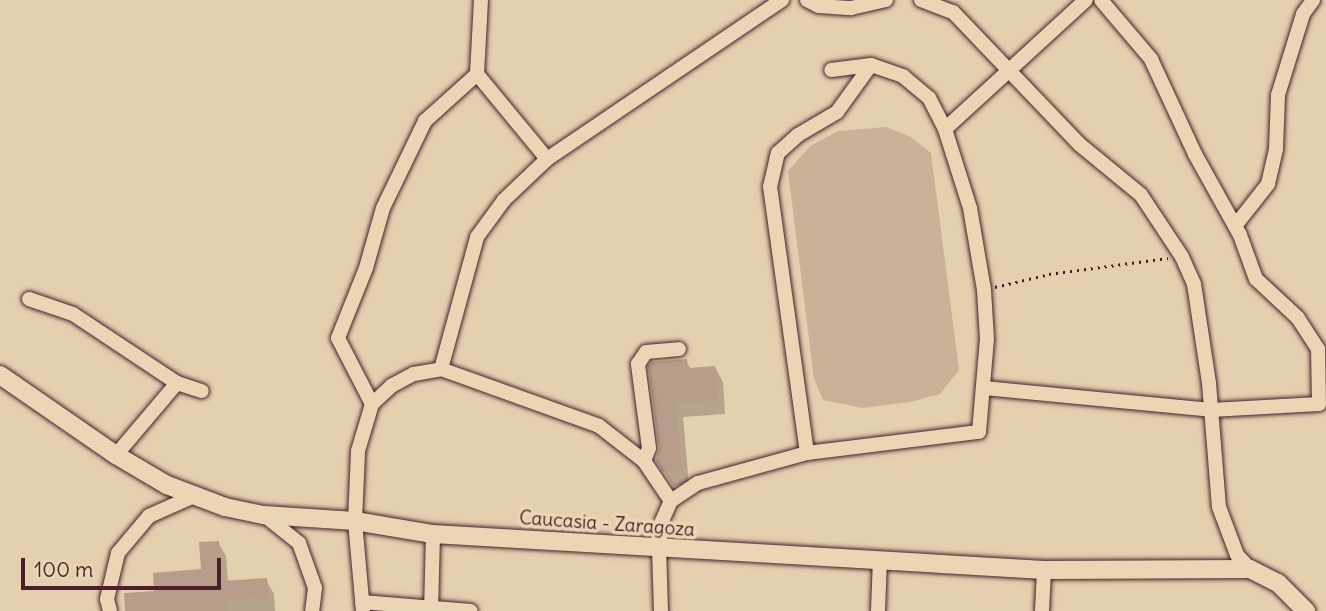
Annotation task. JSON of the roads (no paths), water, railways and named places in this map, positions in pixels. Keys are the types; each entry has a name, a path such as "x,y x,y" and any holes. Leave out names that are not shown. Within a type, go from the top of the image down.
{"main road":[{"name":"Caucasia - Zaragoza","path":"0,375 116,455 167,485 194,496 264,515 355,521 433,534 1044,570 1250,569"},
{"path":"1250,569 1278,583 1306,611"}],"street":[{"path":"481,0 477,74 547,159"},
{"path":"441,369 477,237 491,214 547,159 782,0"},
{"path":"807,0 819,6 850,8 886,0"},
{"path":"921,0 953,12 1079,144 1140,195 1182,257 1194,284 1211,410 1219,507 1237,555 1250,569"},
{"path":"944,128 1086,0"},
{"path":"984,388 1211,410 1319,404 1318,349 1298,318 1256,279 1235,226 1195,154 1151,59 1101,0"},
{"path":"1235,226 1268,184 1276,149 1278,95 1303,14 1313,0"},
{"path":"807,453 770,187 778,153 798,135 837,112 871,65"},
{"path":"661,611 659,548 662,522 671,501 698,483 807,453 979,432 984,388 984,290 970,208 944,128 929,98 904,76 871,65 831,70"},
{"path":"372,404 338,338 366,268 383,208 425,121 477,74"},
{"path":"29,299 73,314 177,383 202,391"},
{"path":"644,461 649,448 638,364 646,352 679,349"},
{"path":"471,611 363,607 355,521 358,451 372,404 402,380 414,374 441,369 599,426 644,461 671,501"},
{"path":"116,455 177,383"},
{"path":"110,611 107,599 118,553 149,516 194,496"},
{"path":"264,515 299,543 315,588 312,611"},
{"path":"431,609 433,534"},
{"path":"878,611 880,560"},
{"path":"1042,611 1044,570"}]}
